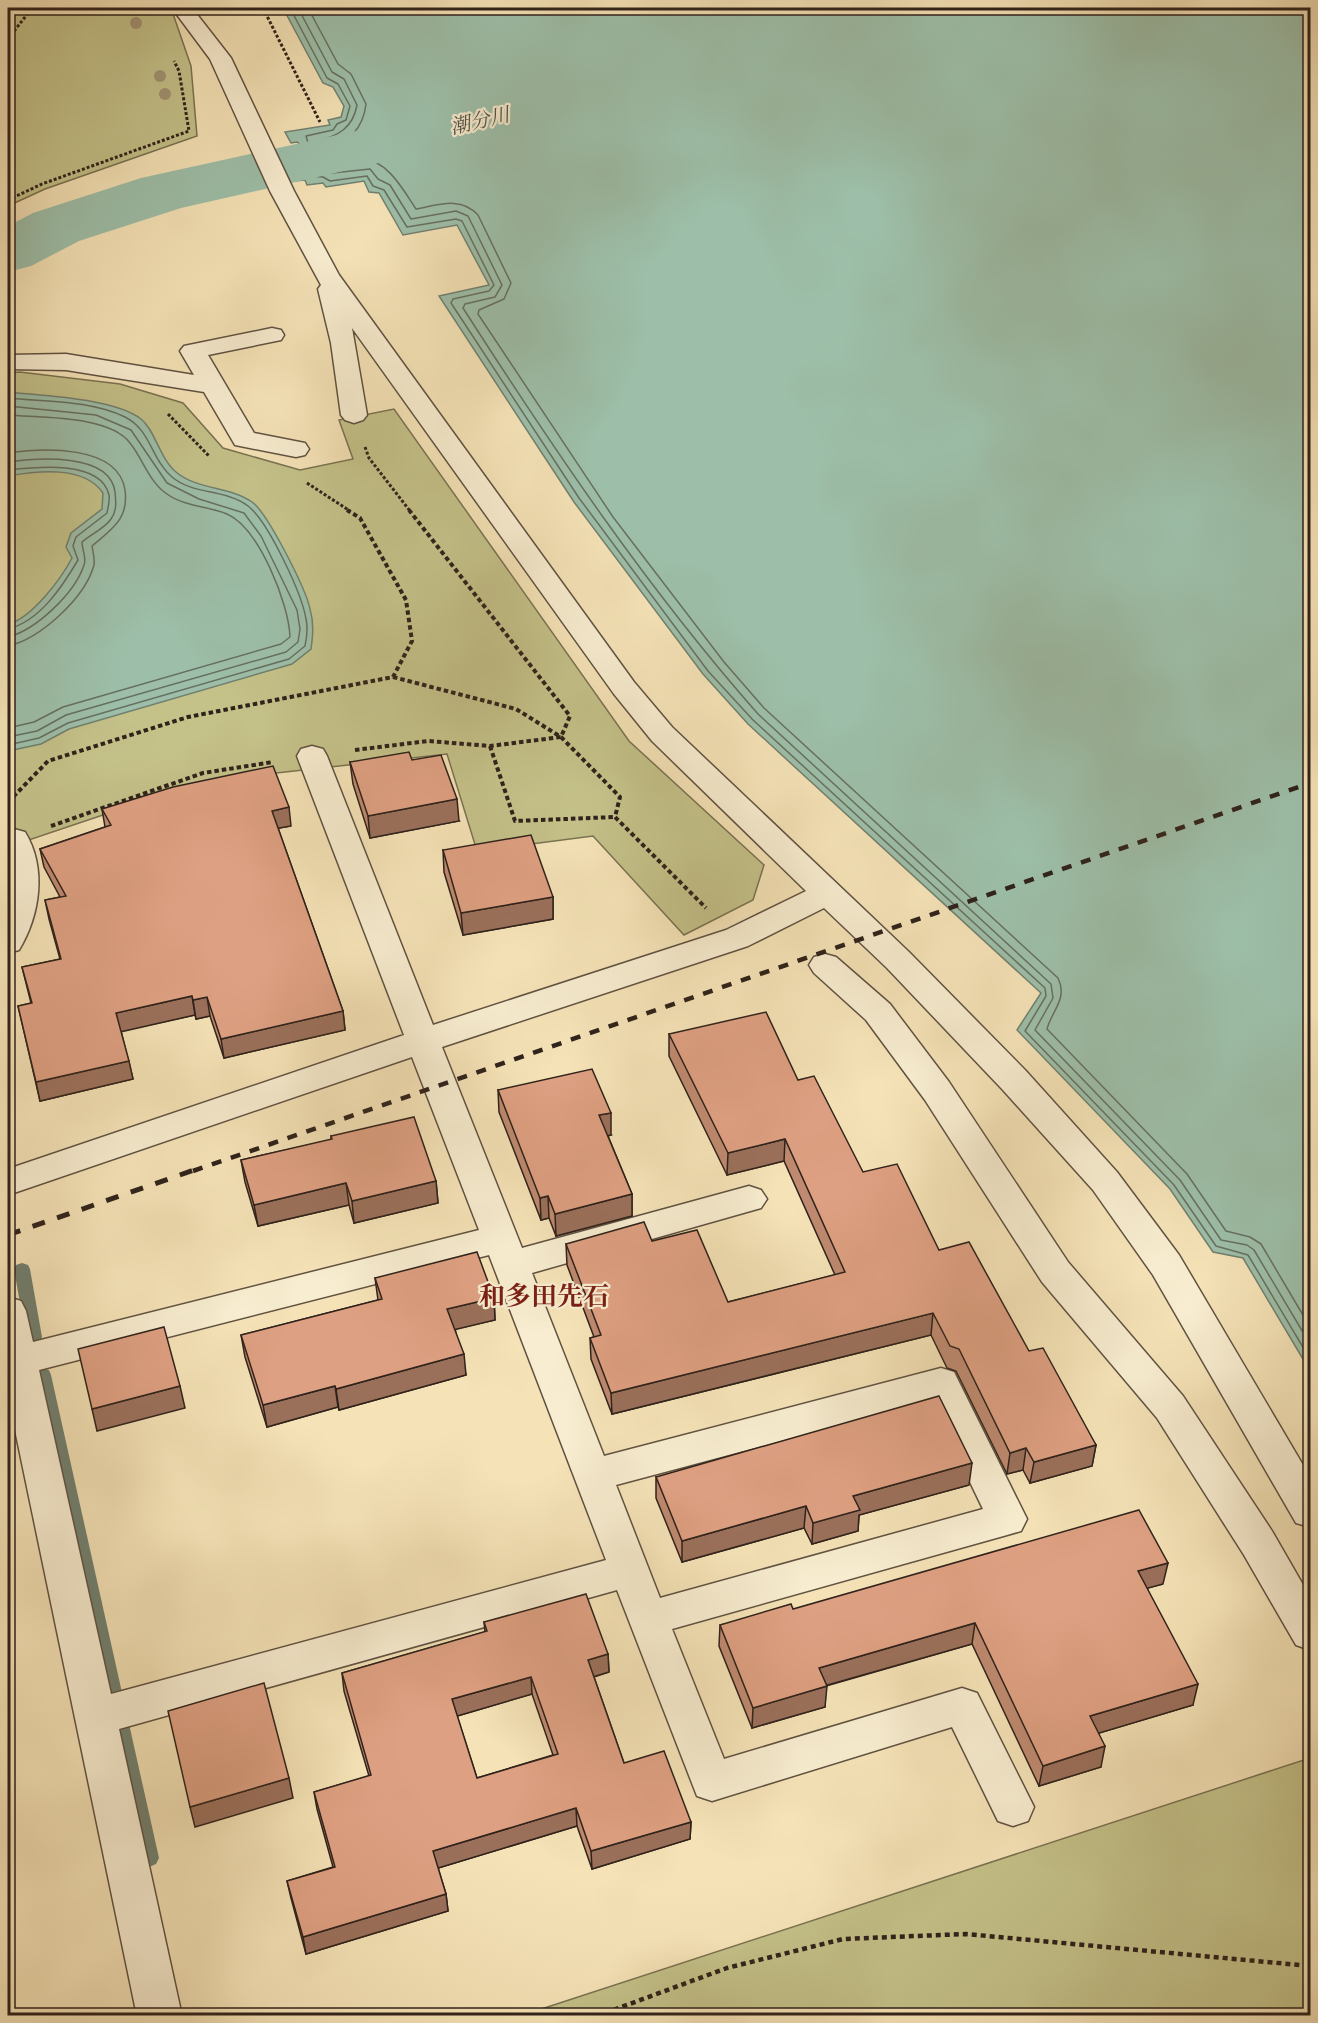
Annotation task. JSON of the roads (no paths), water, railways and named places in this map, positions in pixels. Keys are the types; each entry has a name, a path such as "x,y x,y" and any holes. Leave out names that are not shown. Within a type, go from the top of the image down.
{"street":[{"path":"182,8 220,58 282,191 327,276 624,688 662,734 898,960 1014,1080 1105,1181 1166,1265 1311,1511"},
{"path":"327,276 343,343 354,415"},
{"path":"272,335 193,351 244,439 296,448"},
{"path":"8,362 66,362 213,386"},
{"path":"312,756 425,1040 712,1782 962,1706 1013,1807"},
{"path":"8,942 15,929 25,879 14,839"},
{"path":"8,1182 425,1040 737,938 828,893"},
{"path":"825,965 878,1012 938,1090 1055,1272 1170,1407 1258,1543 1311,1633"},
{"path":"13,1362 749,1199"},
{"path":"8,1311 13,1362 95,1717 160,2016"},
{"path":"594,1475 941,1383 1007,1519 648,1618"},
{"path":"95,1717 630,1570"}],"water":[{"path":"283,8 1310,8 1310,1371 1243,1258 1213,1252 1170,1189 1017,1030 1041,993 748,724 703,674 574,502 439,296 489,285 457,225 403,235 379,193 369,192 364,181 326,187 323,183 307,185 305,180 284,182 273,153 305,147 297,142 291,143 285,132 330,125 328,120 341,117 344,106 333,87 323,83"},
{"path":"8,392 96,402 129,412 146,424 170,466 184,478 233,493 252,502 276,535 307,599 313,624 311,649 292,664 69,729 41,744 8,751 8,624 26,615 61,576 72,558 66,547 71,533 102,509 103,493 95,484 72,474 46,472 8,476"}],"waterway":[{"name":"潮分川","path":"8,252 56,227 164,192 383,144"},
{"path":"22,1269 34,1337"},
{"path":"43,1375 149,1858"}],"railway":[{"path":"193,1171 1310,783"},
{"path":"8,1235 197,1169"}],"district":[{"name":"和多田先石","path":"544,1297"}]}
